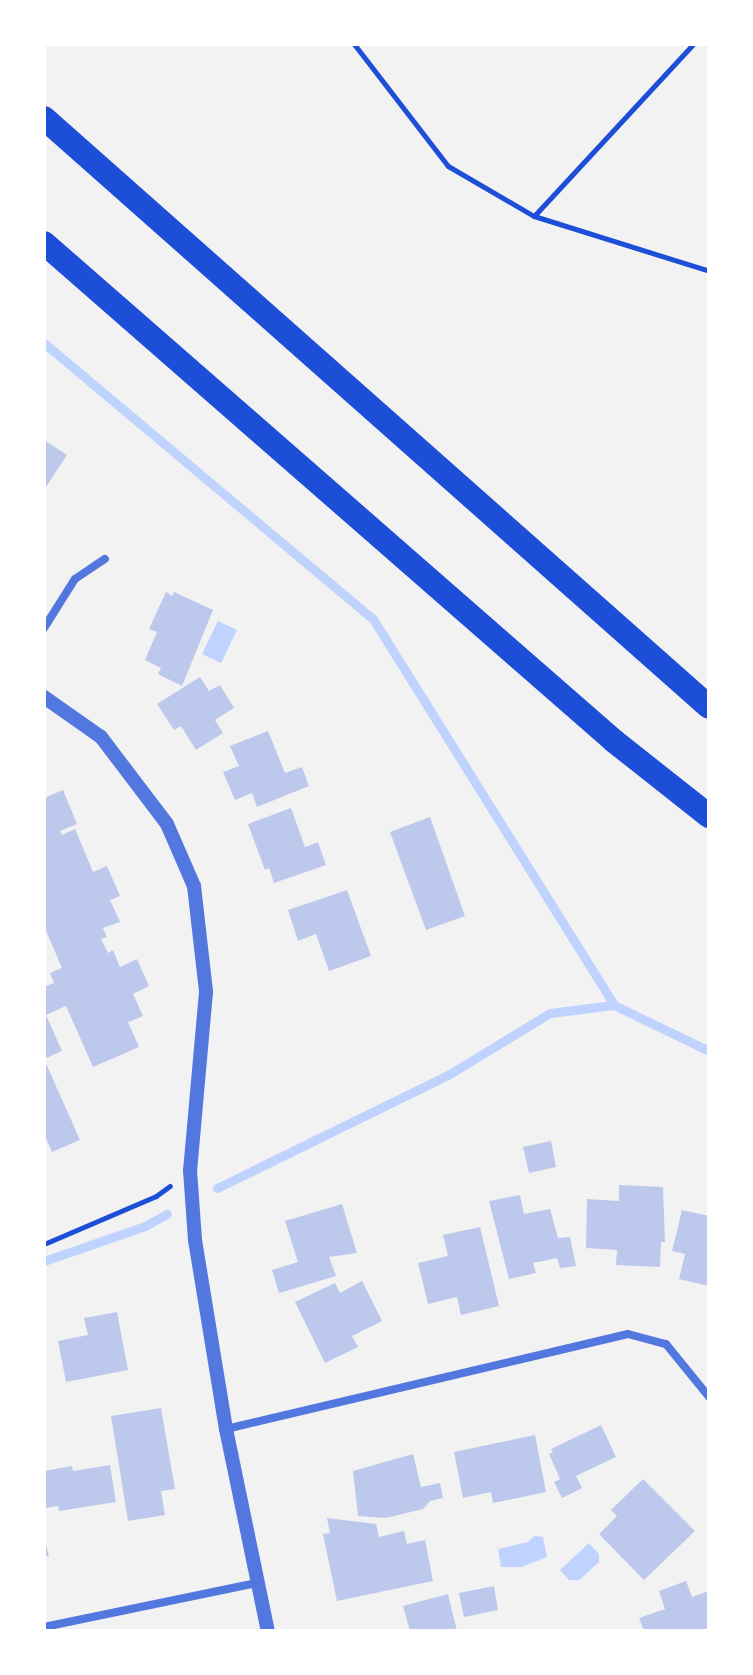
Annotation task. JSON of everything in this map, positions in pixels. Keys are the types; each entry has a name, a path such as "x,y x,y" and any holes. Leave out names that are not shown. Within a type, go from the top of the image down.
{"highway":[{"path":"44,118 709,707"},
{"path":"44,243 614,741 709,816"}],"street":[{"path":"44,628 75,579 105,559"},
{"path":"44,697 101,737 167,824 194,886 206,992 190,1170 195,1240 226,1429 268,1631"},
{"path":"226,1429 628,1334 666,1344 709,1397"},
{"path":"44,1627 257,1583"}],"path":[{"path":"354,44 448,166 534,216 709,271"},
{"path":"534,216 693,44"},
{"path":"44,1244 156,1196 190,1170"}],"water":[{"path":"218,621 237,630 221,663 202,654"},
{"path":"534,1536 543,1537 547,1557 521,1567 501,1567 498,1549 528,1542"},
{"path":"589,1543 599,1554 599,1562 579,1580 569,1580 560,1570"}],"building":[{"path":"44,440 67,455 44,490"},
{"path":"166,592 172,596 174,592 213,610 182,686 158,674 161,668 145,660 157,632 149,629"},
{"path":"200,677 209,691 220,685 234,708 215,720 223,733 196,750 181,726 174,730 157,704"},
{"path":"268,731 285,773 302,767 309,786 257,807 252,793 235,800 223,772 239,766 230,746"},
{"path":"63,790 77,824 60,831 62,835 75,829 93,872 107,866 120,896 110,900 120,922 103,928 107,937 101,939 108,953 113,950 120,967 137,959 149,986 133,994 143,1016 128,1022 139,1047 93,1067 66,1006 46,1015 62,1051 44,1059 44,987 54,983 50,973 62,968 44,926 44,798"},
{"path":"291,808 305,847 318,842 326,865 274,883 269,868 265,870 248,824"},
{"path":"430,817 465,916 426,930 390,832"},
{"path":"347,890 371,956 329,971 316,934 298,941 288,910"},
{"path":"44,1059 80,1140 52,1152 44,1134"},
{"path":"551,1141 556,1167 529,1173 523,1147"},
{"path":"619,1185 663,1187 665,1242 661,1242 660,1267 616,1265 617,1250 586,1248 587,1199 619,1201"},
{"path":"520,1195 524,1214 550,1209 558,1238 570,1237 576,1266 560,1268 557,1258 533,1263 536,1273 509,1279 489,1201"},
{"path":"342,1204 357,1253 329,1257 336,1276 279,1293 272,1270 298,1262 285,1221"},
{"path":"682,1210 709,1216 709,1286 679,1279 685,1254 672,1251"},
{"path":"480,1227 499,1306 461,1315 457,1297 428,1304 418,1263 448,1256 443,1235"},
{"path":"362,1281 382,1321 352,1336 358,1347 325,1363 295,1302 335,1283 340,1293"},
{"path":"117,1312 128,1370 66,1382 58,1341 88,1335 84,1318"},
{"path":"161,1408 175,1489 161,1491 165,1515 128,1521 111,1416"},
{"path":"601,1425 616,1457 576,1476 582,1488 562,1498 554,1482 560,1479 549,1454 553,1452 551,1449"},
{"path":"535,1435 546,1492 493,1503 491,1492 463,1498 454,1452"},
{"path":"413,1454 421,1487 440,1483 443,1498 430,1501 423,1509 386,1518 358,1516 353,1471"},
{"path":"110,1465 116,1502 59,1511 58,1506 45,1508 44,1471 72,1466 73,1471"},
{"path":"643,1479 695,1531 644,1580 599,1534 617,1516 611,1510"},
{"path":"327,1518 376,1524 379,1537 404,1531 407,1544 425,1540 433,1581 337,1601 323,1534 330,1533"},
{"path":"44,1538 49,1556 44,1557"},
{"path":"686,1581 692,1597 709,1591 709,1631 644,1631 639,1618 665,1609 659,1591"},
{"path":"494,1586 498,1610 464,1617 459,1593"},
{"path":"448,1594 457,1631 410,1631 403,1606"}],"waterway":[{"path":"44,343 373,619 614,1005 709,1051"},
{"path":"217,1188 448,1075 550,1013 614,1005"},
{"path":"44,1261 145,1226 167,1214"}]}
